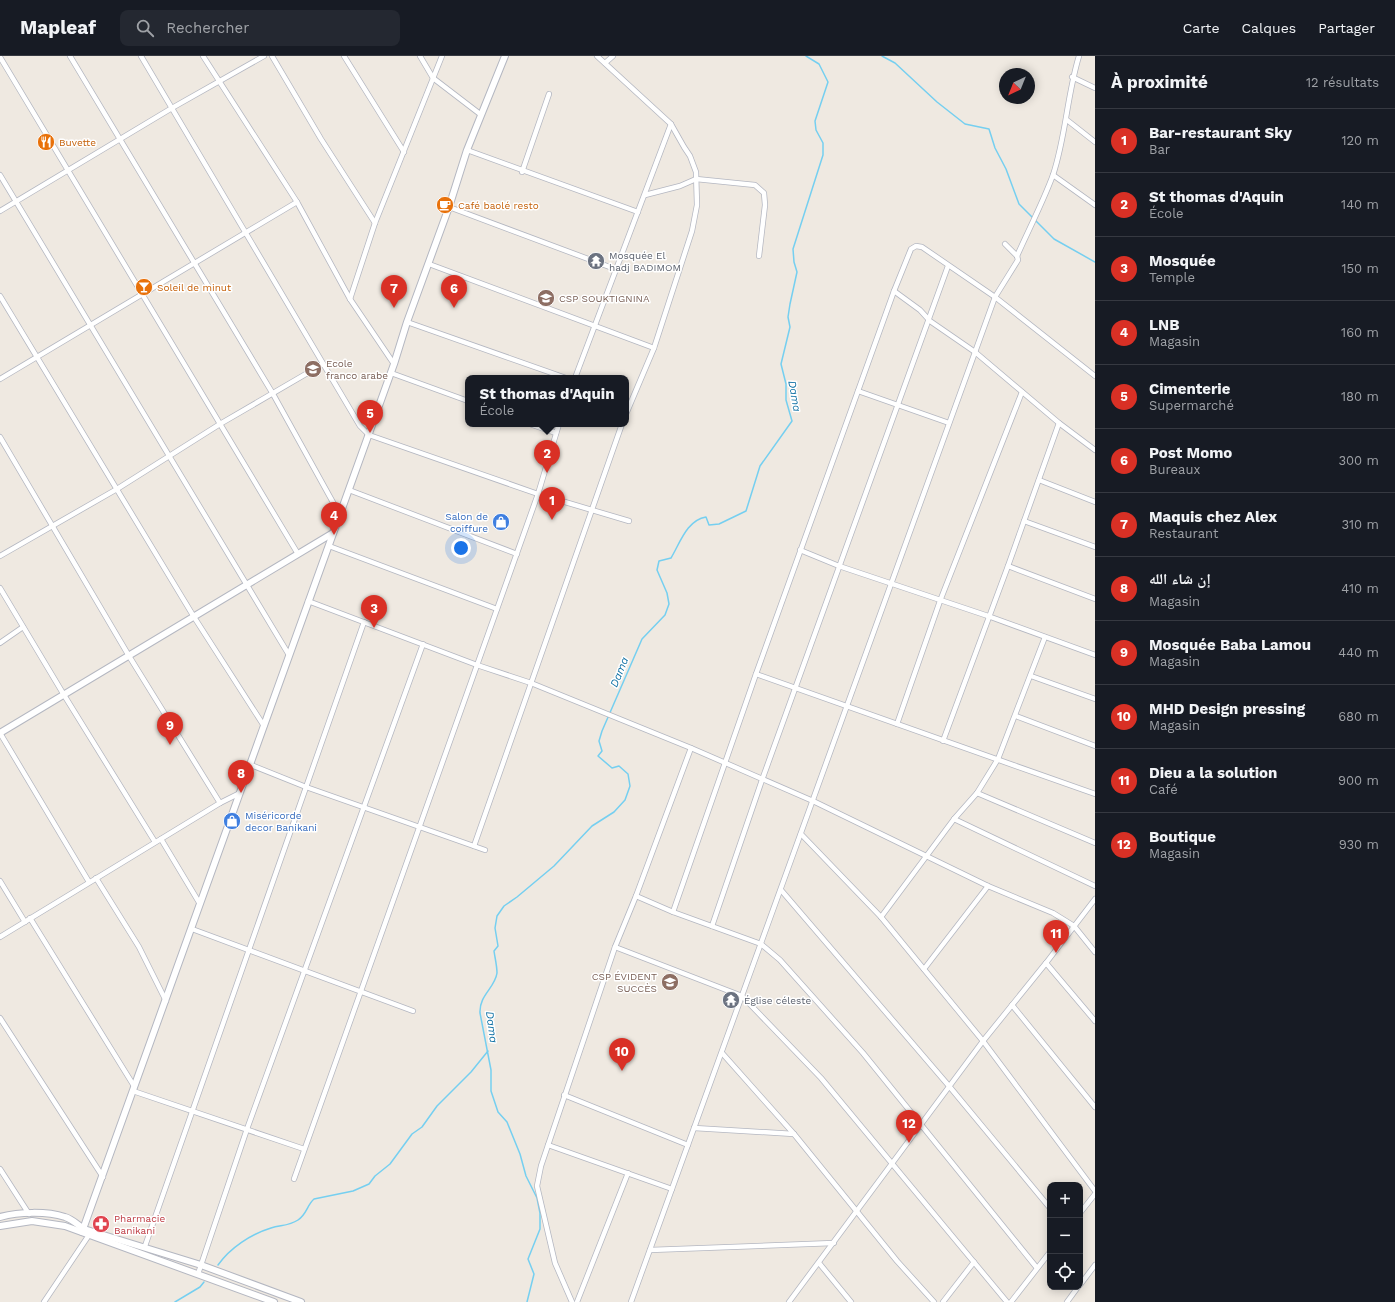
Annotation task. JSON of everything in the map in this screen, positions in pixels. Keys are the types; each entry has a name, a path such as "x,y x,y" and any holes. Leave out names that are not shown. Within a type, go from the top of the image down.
{"street":[{"path":"70,56 273,394 340,515"},
{"path":"141,56 360,426 369,435 538,494 629,520"},
{"path":"203,56 218,82 297,202 350,299 394,364"},
{"path":"0,211 172,108 264,56"},
{"path":"272,56 321,139 375,223"},
{"path":"344,56 404,152"},
{"path":"420,56 433,78 480,114"},
{"path":"350,299 375,223 442,56"},
{"path":"83,1230 369,435 407,322 449,207 467,150 480,114 505,56"},
{"path":"597,56 671,124 693,160 696,179 697,205 692,231 654,348 629,407"},
{"path":"605,63 613,56"},
{"path":"631,1302 848,706 994,297 1015,267 1018,260 1017,256 1053,175 1067,120 1072,77 1079,56"},
{"path":"0,57 298,554"},
{"path":"1072,77 1095,88"},
{"path":"522,172 549,94"},
{"path":"1067,120 1095,142"},
{"path":"576,375 671,124"},
{"path":"467,150 522,172 638,212"},
{"path":"0,175 289,655"},
{"path":"1053,175 1095,205"},
{"path":"645,195 680,186 696,179 755,186 764,193 765,205 759,256"},
{"path":"0,379 297,202"},
{"path":"449,207 615,269"},
{"path":"1005,244 1017,256"},
{"path":"674,912 800,550 894,291 911,249 916,246 922,247 994,297 1095,376"},
{"path":"429,264 654,348"},
{"path":"712,926 762,780 839,566 900,404 948,266"},
{"path":"894,291 920,310 930,321 975,352 1059,423 1095,450"},
{"path":"0,296 194,617 264,726"},
{"path":"407,322 557,375"},
{"path":"0,556 53,524 117,489 170,457 220,424 323,364"},
{"path":"391,373 465,400"},
{"path":"858,391 900,404 949,423"},
{"path":"897,724 940,600 1022,392"},
{"path":"943,741 1059,423"},
{"path":"539,427 556,433"},
{"path":"294,1179 517,554 538,494 558,427"},
{"path":"474,846 621,427"},
{"path":"0,436 53,524 129,656 220,803"},
{"path":"1039,480 1095,502"},
{"path":"349,490 517,554"},
{"path":"1024,521 1095,547"},
{"path":"89,882 0,733 333,533"},
{"path":"329,546 497,609"},
{"path":"800,550 839,566 988,616 1095,655"},
{"path":"1008,566 1095,600"},
{"path":"0,588 23,628 155,842"},
{"path":"308,602 477,665 531,683 725,762 762,780 813,801 926,857 988,886 1041,908 1074,926 1095,952"},
{"path":"145,1246 364,622"},
{"path":"0,643 23,628"},
{"path":"881,917 954,819 978,794 998,759 1016,716 1045,637"},
{"path":"198,1274 247,1129 423,644"},
{"path":"756,674 1095,794"},
{"path":"1031,676 1095,699"},
{"path":"1016,716 1095,746"},
{"path":"572,1302 555,1262 538,1186 548,1145 564,1095 615,947 636,896 691,748"},
{"path":"251,765 306,787 485,850"},
{"path":"0,937 161,838 220,803 240,793"},
{"path":"978,794 1095,843"},
{"path":"954,819 1095,886"},
{"path":"801,834 881,917 983,1041 1095,1193 1083,1210"},
{"path":"161,838 200,904"},
{"path":"96,878 139,947 166,1001"},
{"path":"0,881 25,922"},
{"path":"924,969 988,886"},
{"path":"781,890 949,1086 1047,1204"},
{"path":"636,896 674,912 761,944 780,960 847,1035 922,1125 1037,1268"},
{"path":"789,1302 983,1041 1095,899"},
{"path":"30,918 134,1088 192,1111 304,1149"},
{"path":"192,929 304,972 413,1011"},
{"path":"615,947 742,996 821,1078 891,1165 1007,1302"},
{"path":"1046,963 1095,1021"},
{"path":"1012,1005 1095,1107"},
{"path":"0,1018 103,1177"},
{"path":"722,1053 794,1134 897,1261 934,1302"},
{"path":"564,1095 688,1145"},
{"path":"694,1128 794,1134"},
{"path":"548,1145 672,1189"},
{"path":"0,1170 29,1214"},
{"path":"578,1302 628,1173"},
{"path":"0,1217 29,1214 55,1215 67,1218 89,1235 274,1302"},
{"path":"0,1226 17,1222 37,1221 83,1230 145,1246 301,1302"},
{"path":"44,1302 89,1235"},
{"path":"650,1250 834,1243"},
{"path":"1011,1302 1048,1254"},
{"path":"943,1302 974,1262"},
{"path":"819,1263 851,1302"},
{"path":"1083,1281 1095,1265"},
{"path":"1067,1302 1076,1290"}],"waterway":[{"name":"Dama","path":"527,1302 534,1274 528,1259 540,1229 540,1213 537,1198 526,1176 520,1154 507,1122 498,1112 491,1091 491,1070 480,1013 480,1007 484,996 496,978 497,973 494,951 498,946 495,928 497,916 504,906 554,866 592,826 614,812 625,800 630,786 628,774 619,766 612,768 598,756 602,751 599,741 642,639 665,615 669,604 667,593 657,570 659,561 671,558 689,527 699,519 706,517 709,525 719,524 746,511 760,466 792,421 786,400 786,384 781,364 790,327 788,317 797,272 794,262 793,249 823,155 823,143 816,130 815,121 828,82 819,64 806,56"},
{"path":"882,56 895,63 937,102 965,124 989,129 995,148 1006,169 1019,204 1054,239 1095,262"},
{"path":"218,1265 235,1247 256,1234 295,1222 301,1218 314,1199 353,1191 369,1184 375,1176 390,1164 412,1134 422,1127 437,1106 471,1072 488,1051"},
{"path":"175,1302 200,1287 204,1282"}],"place":[{"name":"Buvette","path":"46,142"},
{"name":"Café baolé resto","path":"445,205"},
{"name":"Mosquée El hadj BADIMOM","path":"596,261"},
{"name":"Soleil de minut","path":"144,287"},
{"name":"CSP SOUKTIGNINA","path":"546,298"},
{"name":"Maquis chez Alex","path":"394,308"},
{"name":"Post Momo","path":"454,308"},
{"name":"Ecole franco arabe","path":"313,369"},
{"name":"Cimenterie","path":"370,433"},
{"name":"St thomas d'Aquin","path":"547,473"},
{"name":"Bar-restaurant Sky","path":"552,520"},
{"name":"Salon de coiffure","path":"501,522"},
{"name":"LNB","path":"334,535"},
{"name":"Mosquée","path":"374,628"},
{"name":"Mosquée Baba Lamou","path":"170,745"},
{"name":"إن شاء الله","path":"241,793"},
{"name":"Miséricorde decor Banikani","path":"232,821"},
{"name":"Dieu a la solution","path":"1056,953"},
{"name":"CSP ÉVIDENT SUCCÈS","path":"670,982"},
{"name":"Église céleste","path":"731,1000"},
{"name":"MHD Design pressing","path":"622,1071"},
{"name":"Boutique","path":"909,1143"},
{"name":"Pharmacie Banikani","path":"101,1224"}]}
